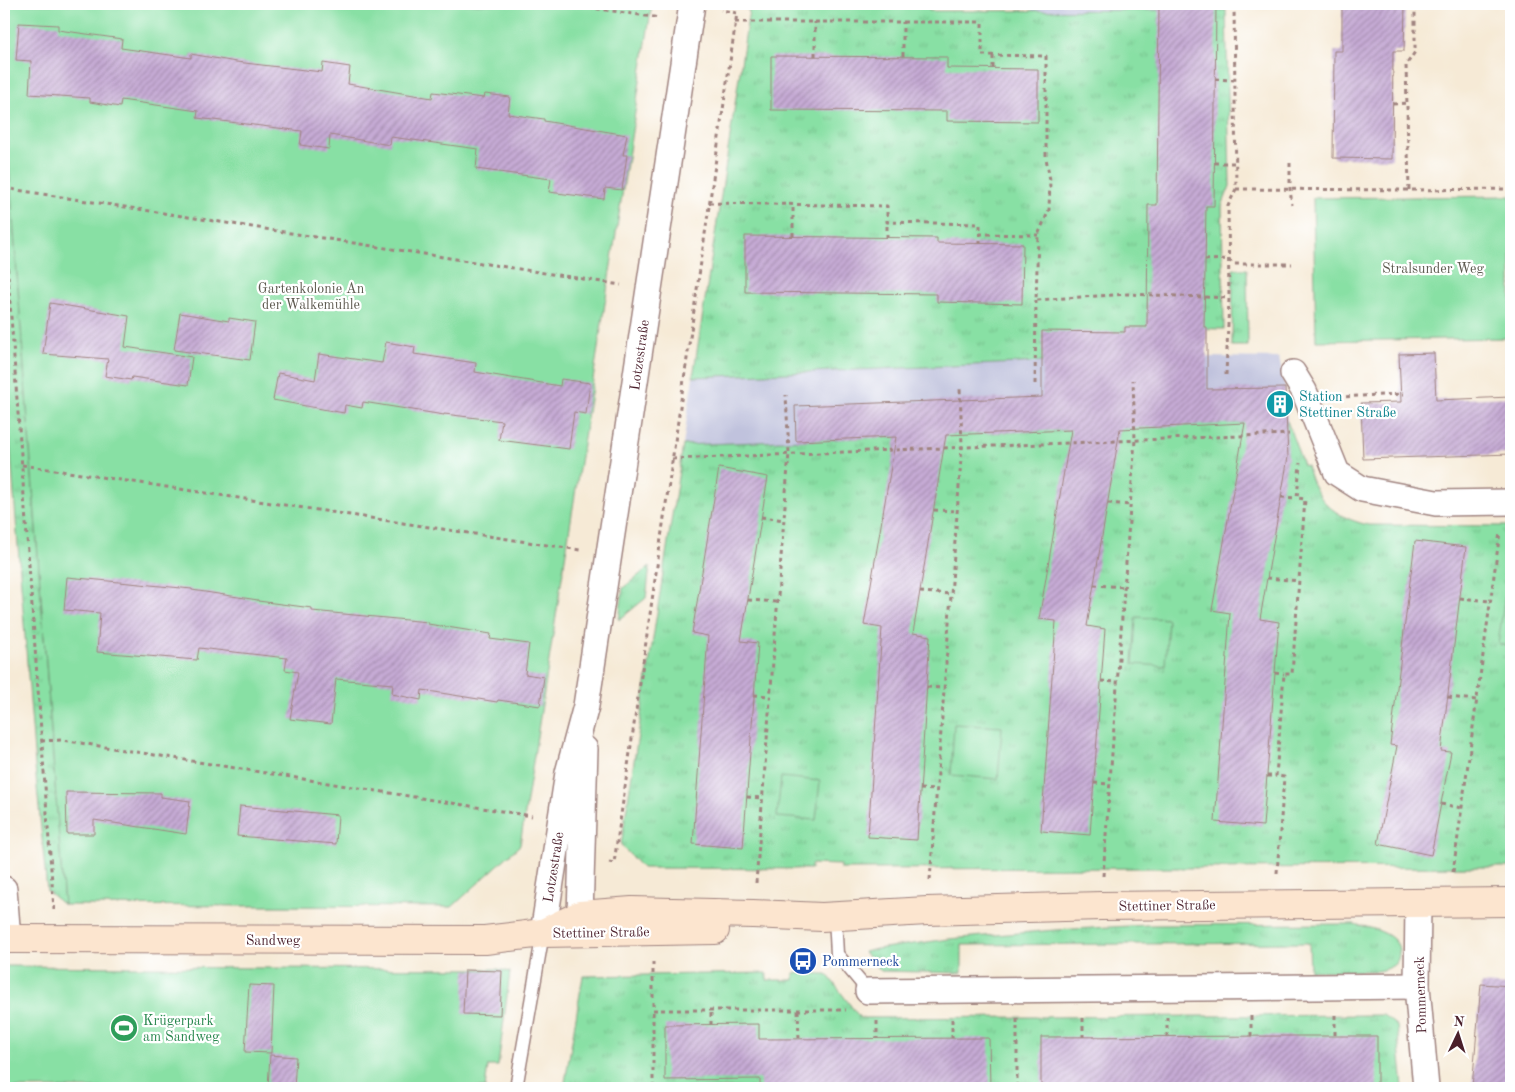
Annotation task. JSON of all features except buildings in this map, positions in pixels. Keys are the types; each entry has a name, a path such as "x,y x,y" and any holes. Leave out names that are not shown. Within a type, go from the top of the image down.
{"street":[{"name":"Lotzestraße","path":"543,933 568,773 586,706 691,10"},
{"path":"1292,373 1307,398 1337,473 1362,489 1436,503 1507,502"},
{"name":"Lotzestraße","path":"582,924 586,706"},
{"path":"4,890 6,940"},
{"name":"Stettiner Straße","path":"543,933 632,911 653,910 829,917 927,911 1101,906 1511,902"},
{"name":"Pommerneck","path":"1418,903 1417,986 1426,1088"},
{"name":"Stettiner Straße","path":"582,924 653,931 792,927 829,917"},
{"name":"Sandweg","path":"6,940 485,940 543,933"},
{"path":"868,991 1417,986"}],"lane":[{"path":"829,917 837,954 868,991"},
{"name":"Lotzestraße","path":"516,1088 543,933"}],"path":[{"path":"564,4 737,13 614,863 582,860"},
{"path":"1226,375 1229,298 1228,206 1236,189 1234,4"},
{"path":"1409,190 1406,65 1415,52 1415,4"},
{"path":"735,22 982,22 982,55 1046,56 1046,158 1050,180 1050,195 1049,210 1038,235 1035,384"},
{"path":"815,22 815,56"},
{"path":"903,22 903,56"},
{"path":"993,55 993,68"},
{"path":"1215,79 1234,80"},
{"path":"1392,104 1407,103"},
{"path":"1214,163 1236,163"},
{"path":"1290,163 1292,206"},
{"path":"4,188 648,290"},
{"path":"1236,189 1511,189"},
{"path":"709,203 887,206 887,238"},
{"path":"793,204 793,236"},
{"path":"4,220 54,911 74,940"},
{"path":"887,222 980,224 980,244"},
{"path":"980,234 1038,235"},
{"path":"1205,260 1228,259 1233,264 1292,264"},
{"path":"1036,300 1127,294 1229,298"},
{"path":"1101,906 1135,440 1133,380"},
{"path":"927,911 958,511 962,446 960,388"},
{"path":"1307,398 1403,394"},
{"path":"754,914 789,454 786,395"},
{"path":"672,459 1321,432"},
{"path":"1298,498 1300,461"},
{"path":"22,465 609,554"},
{"path":"1275,673 1292,674 1305,499 1282,497"},
{"path":"1449,902 1490,601 1507,502"},
{"path":"1108,503 1131,505"},
{"path":"934,510 958,511"},
{"path":"761,518 784,520"},
{"path":"1267,578 1299,581"},
{"path":"1094,585 1124,587"},
{"path":"920,592 952,594"},
{"path":"1460,598 1490,601"},
{"path":"748,600 777,602"},
{"path":"1276,776 1284,674"},
{"path":"1101,681 1118,682"},
{"path":"927,687 944,688"},
{"path":"754,695 770,696"},
{"path":"1448,697 1476,700"},
{"path":"41,741 62,740 560,820"},
{"path":"1267,776 1284,777 1274,904"},
{"path":"1094,783 1110,784"},
{"path":"920,789 936,790"},
{"path":"747,797 762,798"},
{"path":"1441,804 1462,808"},
{"path":"653,931 653,1088"},
{"path":"1016,990 1017,1088"},
{"path":"653,1010 864,1010 868,991"},
{"path":"712,1010 712,1025"},
{"path":"798,1010 799,1039"}],"shaded area":[{"path":"1032,4 1226,4 1226,10 1032,10"},
{"path":"1125,327 1207,327 1207,357 1279,358 1285,387 1287,421 683,445 693,377 1042,362 1125,332"}],"green space":[{"name":"Gartenkolonie An der Walkemühle","path":"4,4 652,4 520,845 452,907 64,905 4,98"},
{"path":"730,4 929,4 929,11 1226,10 1230,186 1222,206 1224,329 1125,327 1125,332 1042,362 693,377 749,10"},
{"path":"4,98 64,905 47,891 35,766 4,364"},
{"name":"Stralsunder Weg","path":"1511,196 1511,338 1316,341 1313,198"},
{"path":"1233,269 1247,269 1248,346 1232,346"},
{"path":"1287,421 1303,465 1307,466 1321,498 1336,512 1345,517 1368,525 1511,526 1511,867 840,869 840,865 811,864 811,869 642,868 621,845 683,445"},
{"path":"650,566 646,598 619,620 623,588"},
{"path":"1505,595 1511,596 1511,646 1498,644"},
{"path":"1136,617 1168,619 1165,666 1133,664"},
{"path":"954,724 1002,727 998,779 951,775"},
{"path":"781,777 820,781 816,820 777,817"},
{"path":"1354,924 1378,930 1392,938 1399,950 1398,959 1395,964 1378,971 1310,971 1309,943 962,945 962,973 881,971 864,952 949,939 1055,930 1148,925"},
{"path":"4,966 498,969 510,972 498,1066 488,1066 485,1088 4,1088"},
{"path":"767,973 767,980 794,980 794,973 827,974 860,1018 1383,1015 1397,1026 1403,1088 564,1088 583,976"}],"place":[{"name":"Station Stettiner Straße","path":"1280,404"},
{"name":"Pommerneck","path":"803,961"},
{"name":"Krügerpark am Sandweg","path":"124,1028"}]}
